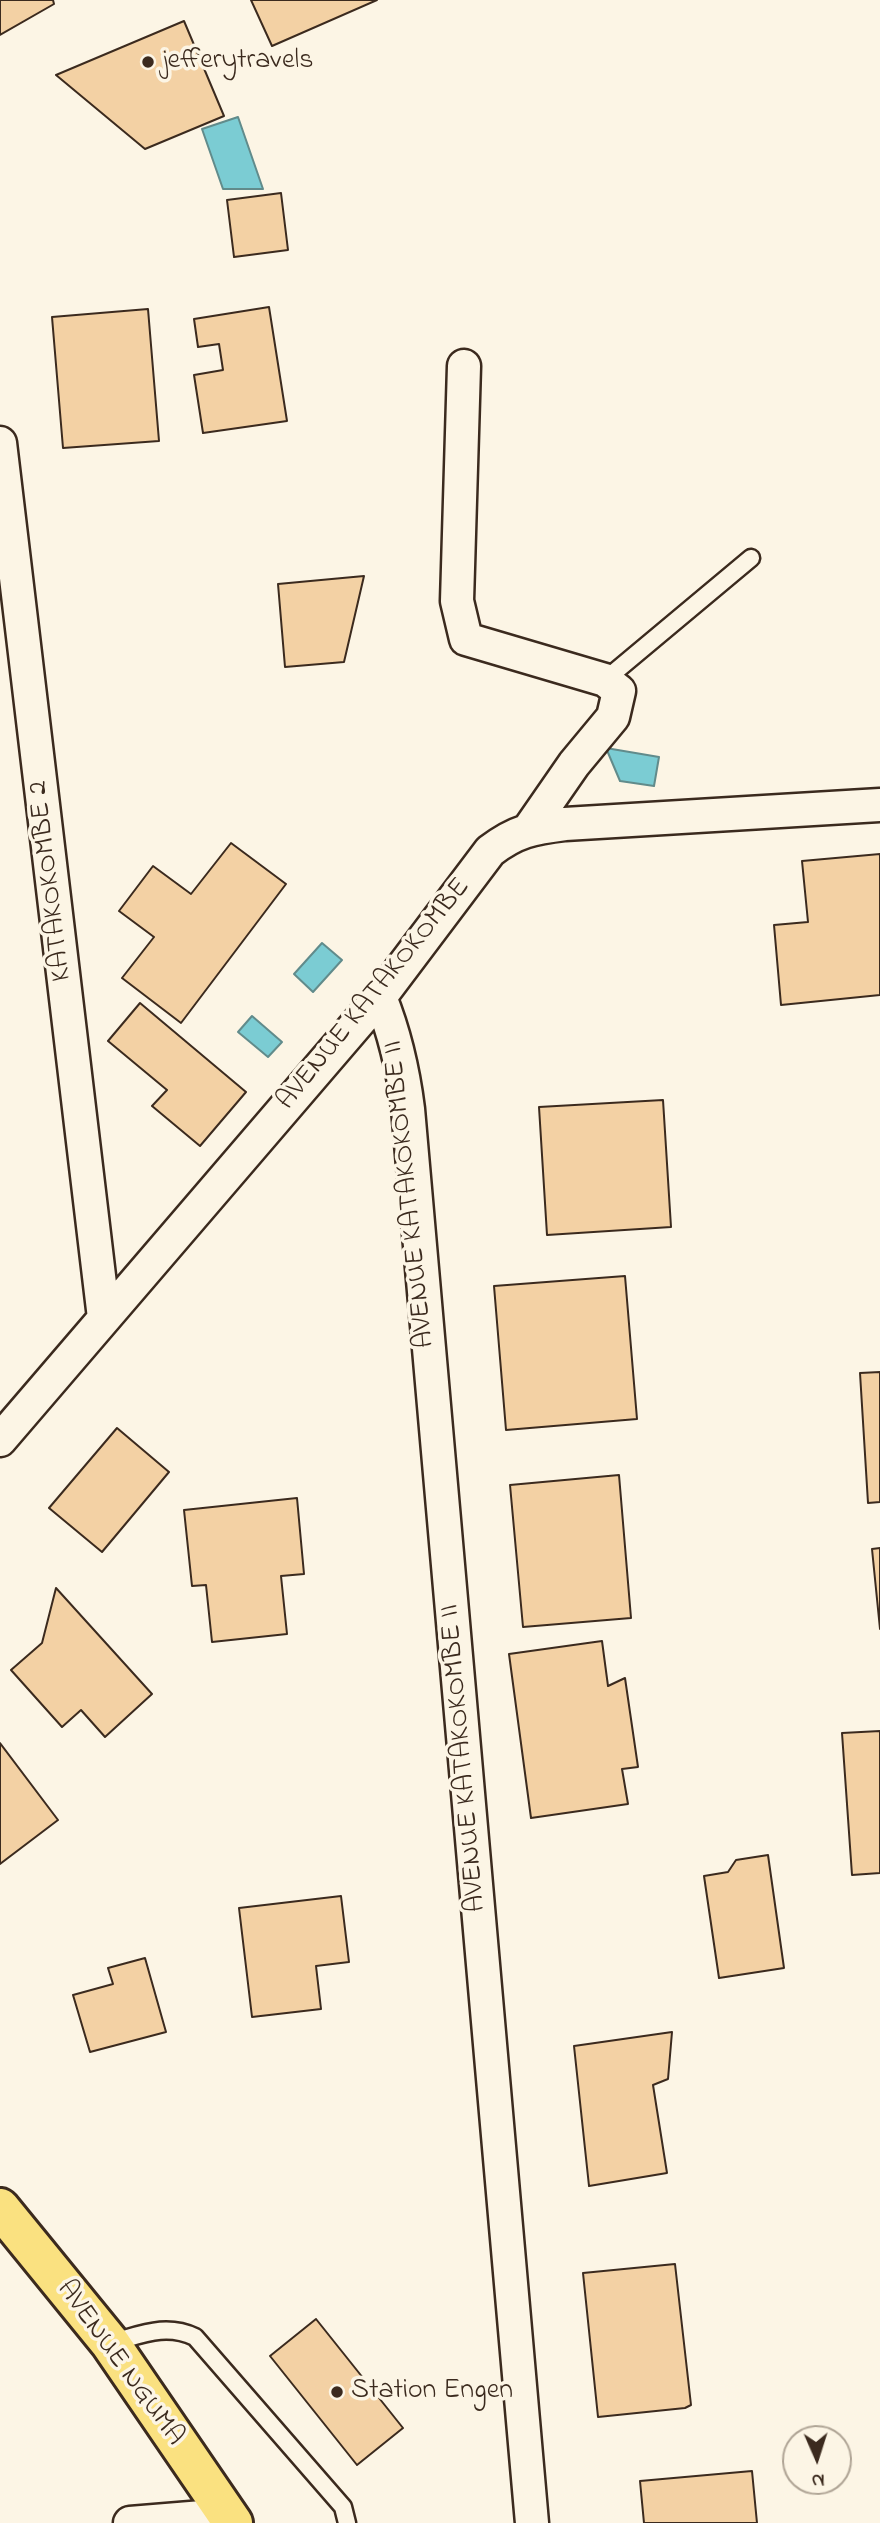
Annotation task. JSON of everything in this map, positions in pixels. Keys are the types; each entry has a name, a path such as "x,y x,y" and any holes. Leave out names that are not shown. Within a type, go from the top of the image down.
{"main road":[{"name":"AVENUE NGUMA","path":"0,2207 110,2343 230,2519"}],"street":[{"path":"464,366 457,601 466,639 605,680 619,691 613,717 574,764 529,829"},
{"name":"KATAKOKOMBE 2","path":"0,443 104,1318"},
{"name":"AVENUE KATAKOKOMBE","path":"0,1440 380,997 490,851 508,837 529,829 565,824 880,805"},
{"name":"AVENUE KATAKOKOMBE II","path":"380,997 393,1027 403,1068 408,1109 532,2523"},
{"path":"130,2523 230,2519"}],"lane":[{"path":"605,680 751,558"},
{"path":"110,2343 168,2329 180,2330 195,2337 343,2507 347,2523"}],"water":[{"path":"238,117 263,189 223,189 202,129"},
{"path":"606,748 659,757 654,786 620,781"},
{"path":"322,943 342,960 313,992 294,974"},
{"path":"252,1016 282,1042 268,1057 238,1032"}],"building":[{"path":"0,0 53,0 54,4 0,35"},
{"path":"251,0 377,0 272,46"},
{"path":"184,21 224,116 145,149 56,75"},
{"path":"281,193 288,250 234,257 227,200"},
{"path":"269,307 287,421 203,433 194,375 223,370 219,344 198,347 194,319"},
{"path":"148,309 159,441 63,448 52,317"},
{"path":"364,576 344,662 285,667 278,584"},
{"path":"231,843 286,884 181,1023 122,978 154,937 119,911 153,866 191,894"},
{"path":"880,854 880,995 781,1005 774,925 808,922 802,861"},
{"path":"140,1003 246,1092 200,1146 152,1106 167,1090 108,1041"},
{"path":"663,1100 671,1227 547,1235 539,1107"},
{"path":"625,1276 637,1419 506,1430 494,1286"},
{"path":"880,1372 880,1502 868,1503 860,1373"},
{"path":"117,1428 169,1472 102,1552 49,1508"},
{"path":"619,1475 631,1618 523,1627 510,1485"},
{"path":"297,1498 304,1574 281,1576 287,1634 212,1642 206,1585 192,1586 184,1510"},
{"path":"880,1548 880,1629 872,1549"},
{"path":"56,1588 152,1694 105,1737 81,1710 62,1727 11,1670 42,1643"},
{"path":"602,1641 608,1686 625,1678 638,1767 622,1769 628,1804 531,1818 509,1654"},
{"path":"880,1731 880,1873 852,1875 842,1733"},
{"path":"0,1743 58,1820 0,1864"},
{"path":"768,1855 784,1968 719,1978 704,1876 728,1872 736,1860"},
{"path":"341,1896 349,1962 316,1966 321,2009 252,2017 239,1908"},
{"path":"145,1958 166,2032 90,2052 73,1995 113,1984 108,1968"},
{"path":"672,2032 668,2079 653,2085 667,2173 589,2186 574,2046"},
{"path":"675,2264 691,2405 685,2408 598,2417 583,2273"},
{"name":"Station Engen","path":"316,2319 403,2428 357,2465 270,2356"},
{"path":"752,2471 757,2523 644,2523 640,2481"}],"place":[{"name":"jefferytravels","path":"148,62"},
{"name":"Station Engen","path":"337,2392"}]}
